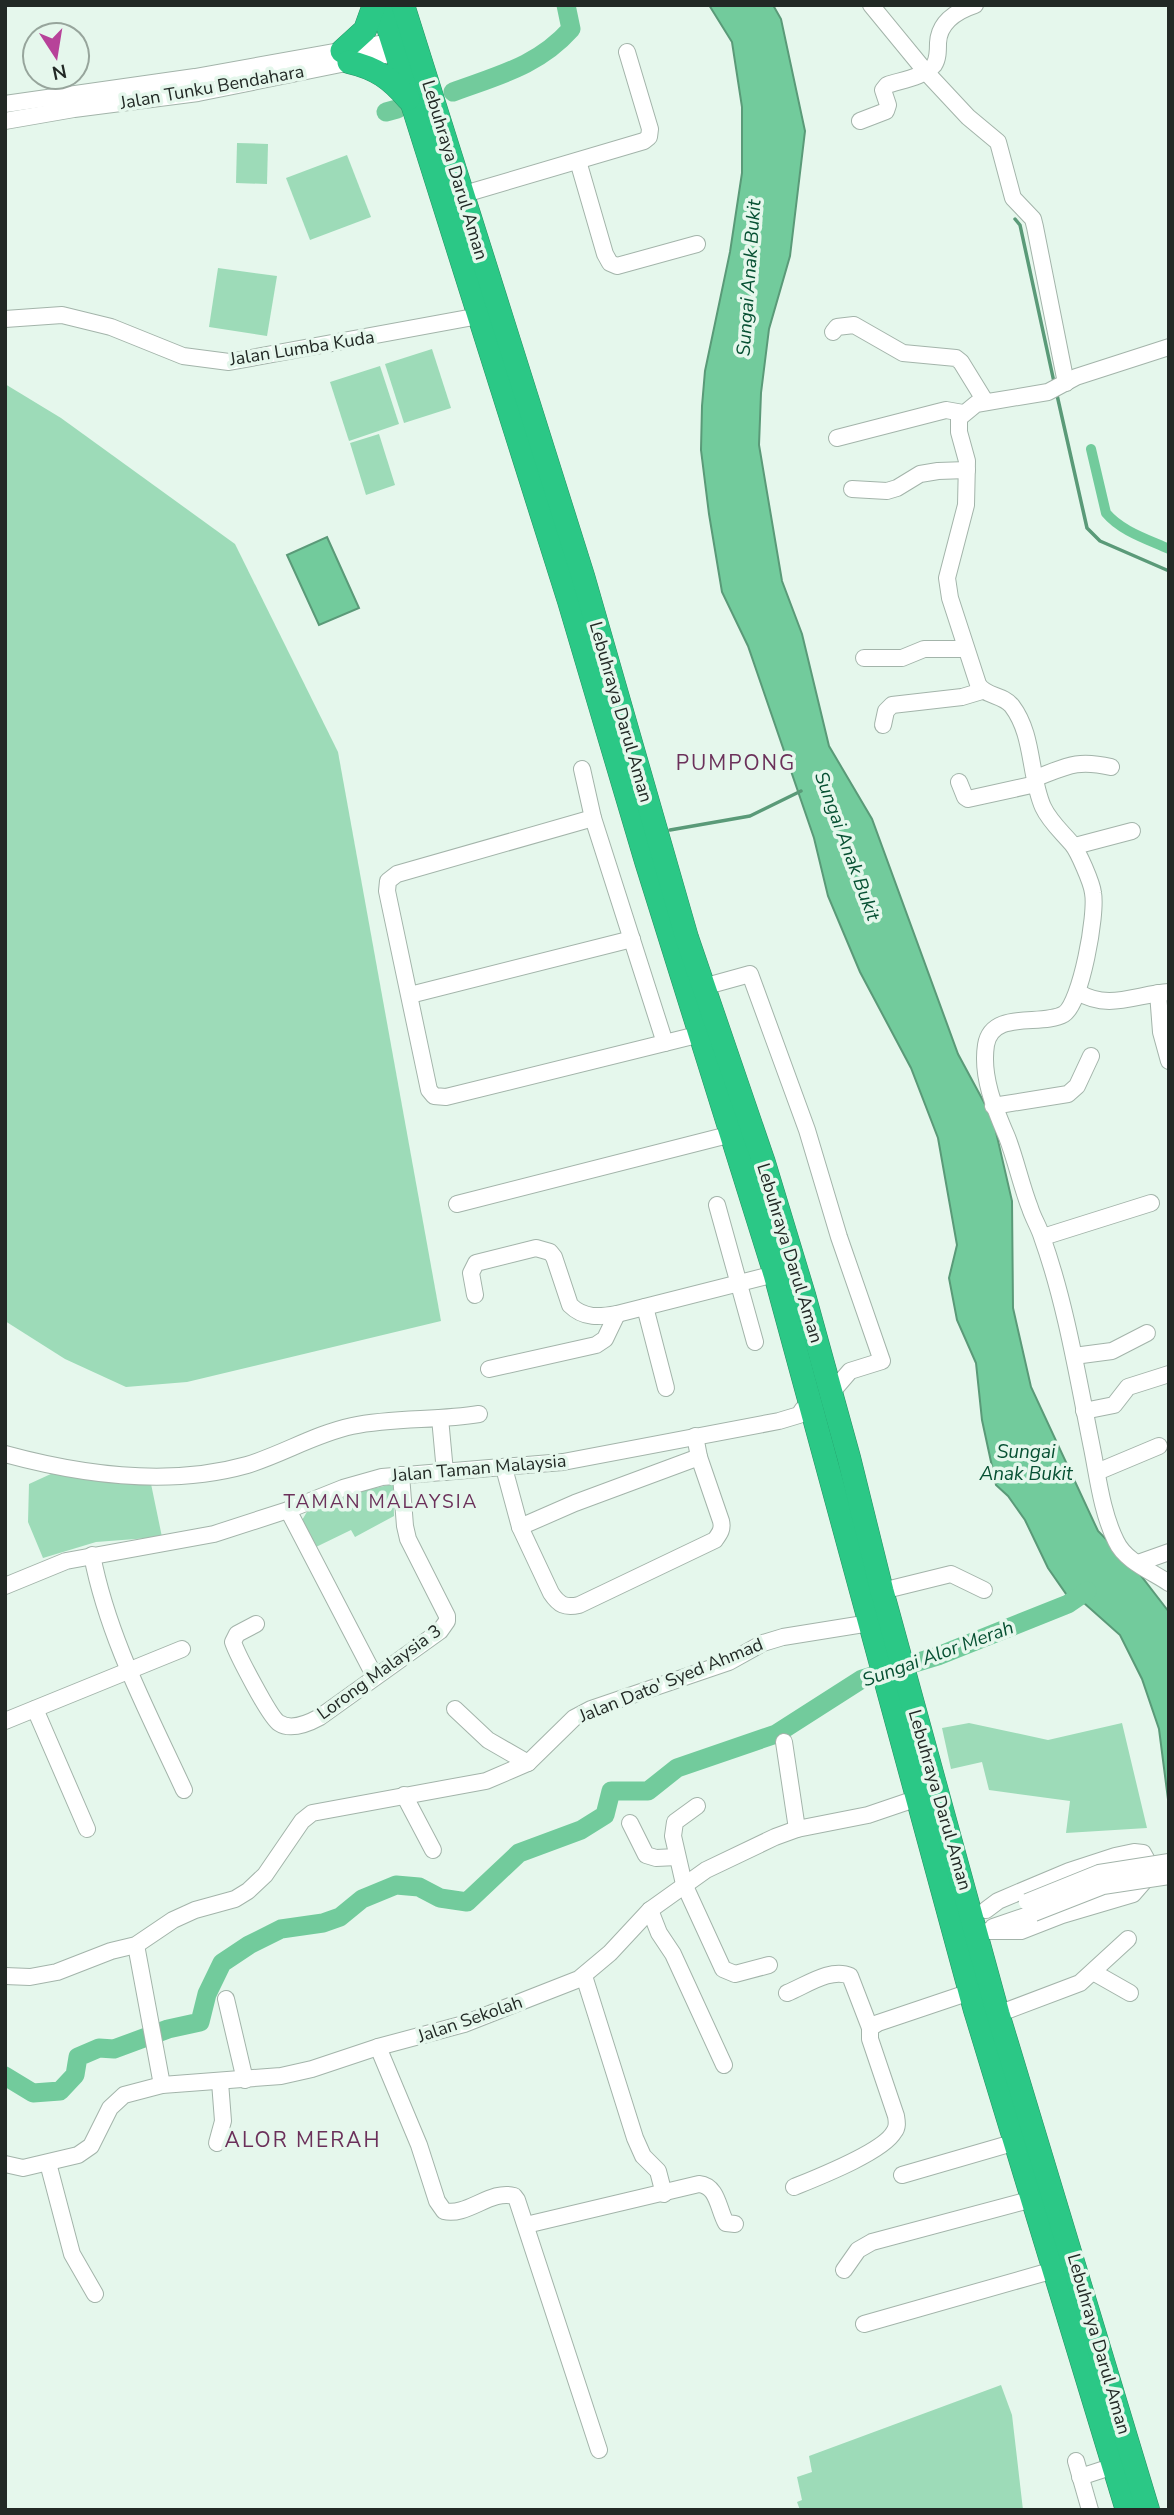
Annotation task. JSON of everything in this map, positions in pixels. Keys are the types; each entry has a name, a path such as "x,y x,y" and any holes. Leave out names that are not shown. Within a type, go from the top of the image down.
{"highway":[{"path":"374,5 365,30 346,57 379,71 394,83 415,107"},
{"name":"Lebuhraya Darul Aman","path":"381,5 405,45 461,195 583,576 662,856 764,1163 816,1340 820,1396 815,1404"},
{"name":"Lebuhraya Darul Aman","path":"403,5 405,45 415,107 574,609 642,848 815,1404 870,1623 889,1652"},
{"path":"583,576 581,600 574,609 599,635"},
{"name":"Lebuhraya Darul Aman","path":"815,1404 849,1458 882,1591 889,1652 901,1698 918,1798 970,1992 1126,2510"},
{"name":"Lebuhraya Darul Aman","path":"901,1698 977,1906 998,2014 1148,2510"}],"street":[{"path":"871,5 926,72 968,117 998,142 1013,198 1032,219 1066,383"},
{"path":"860,121 887,111 888,105 883,90 887,85 926,72 935,63 944,24 962,10 975,5"},
{"name":"Jalan Tunku Bendahara","path":"5,121 405,45"},
{"path":"461,195 644,141 649,137 650,130 627,52"},
{"name":"Jalan Tunku Bendahara","path":"5,104 196,85"},
{"path":"578,160 610,263 617,266 698,244"},
{"name":"Jalan Lumba Kuda","path":"5,319 62,315 111,327 183,356 229,362 479,316"},
{"path":"833,332 838,327 854,325 896,350 920,356 956,358 985,401"},
{"path":"982,691 966,649 947,578 966,505 967,470 958,426 963,413 971,406 985,401 1048,392 1076,377 1169,347"},
{"path":"837,438 946,410 963,413"},
{"path":"852,489 887,491 920,474 967,470"},
{"path":"864,657 902,658 924,649 966,649"},
{"path":"883,726 886,711 892,705 962,697 982,691 1004,699 1013,707 1030,750 1043,807 1074,846 1093,893 1092,919 1078,992 1072,1006 1064,1014 1006,1024 992,1033 986,1048 988,1087 1042,1237 1074,1356 1113,1536 1126,1554 1169,1583"},
{"path":"959,782 968,799 1036,781 1077,762 1092,762 1111,767"},
{"path":"582,769 593,818 665,1043"},
{"path":"593,818 390,878 386,886 429,1090 439,1097 701,1034"},
{"path":"1074,846 1132,831"},
{"path":"410,995 632,939"},
{"path":"704,987 750,974 807,1130 839,1237 882,1361 850,1371 815,1404"},
{"path":"1078,992 1100,1001 1115,1002 1163,993 1161,1032 1169,1061"},
{"path":"993,1105 1068,1094 1077,1086 1091,1056"},
{"path":"457,1204 732,1134"},
{"path":"1042,1237 1151,1203"},
{"path":"717,1205 755,1342"},
{"path":"475,1295 471,1273 476,1263 536,1248 544,1249 554,1257 570,1305 575,1311 592,1316 617,1314 775,1274"},
{"path":"645,1307 666,1388"},
{"path":"489,1369 596,1345 605,1339 617,1314"},
{"path":"1074,1356 1112,1351 1147,1333"},
{"path":"1084,1411 1114,1405 1128,1387 1169,1374"},
{"name":"Jalan Taman Malaysia","path":"5,1586 66,1561 214,1534 288,1510 352,1485 401,1475 563,1462 799,1415 815,1404"},
{"path":"5,1454 53,1467 93,1472 189,1476 260,1461 349,1427 396,1420 479,1414"},
{"path":"440,1418 445,1472"},
{"path":"504,1468 520,1527 557,1602 568,1608 715,1540 719,1535 722,1530 721,1521 699,1457 695,1436"},
{"path":"1097,1472 1160,1446"},
{"path":"520,1527 575,1503 699,1457"},
{"name":"Lorong Malaysia 3","path":"256,1624 237,1634 233,1642 274,1718 279,1723 295,1726 310,1722 440,1631 447,1622 445,1609 408,1539 401,1475"},
{"path":"288,1510 375,1677"},
{"path":"1138,1563 1169,1552"},
{"path":"92,1555 102,1601 129,1670 184,1790"},
{"path":"882,1591 951,1574 984,1590"},
{"name":"Jalan Dato' Syed Ahmad","path":"5,1976 30,1977 57,1972 111,1951 136,1945 173,1920 195,1910 235,1899 265,1875 302,1821 312,1813 486,1781 528,1763 574,1718 591,1709 729,1662 763,1643 783,1637 870,1623"},
{"path":"5,1721 182,1649"},
{"path":"35,1709 87,1829"},
{"path":"455,1709 488,1740 528,1763"},
{"path":"784,1742 797,1829"},
{"path":"404,1795 433,1850"},
{"name":"Jalan Sekolah","path":"5,2164 23,2168 78,2155 91,2146 110,2108 124,2095 162,2085 245,2080 312,2069 464,2024 567,1984 584,1976 610,1953 650,1910 706,1870 759,1843 797,1829 868,1815 918,1798"},
{"path":"697,1806 678,1818 673,1825 684,1884 723,1969 735,1974 769,1965"},
{"path":"630,1823 646,1855 656,1858 677,1857"},
{"path":"977,1906 998,1902 1095,1861 1135,1852 1143,1853 1149,1864 1146,1879 1141,1888 1133,1894 1062,1915 1021,1931 984,1934"},
{"path":"984,1934 1099,1873 1169,1862"},
{"path":"977,1906 1030,1908 1103,1886 1169,1876"},
{"path":"650,1910 724,2065"},
{"path":"998,2014 1070,1988 1087,1979 1128,1939"},
{"path":"136,1945 162,2085"},
{"path":"787,1993 833,1973 842,1972 850,1976 870,2028 870,2039 896,2116 896,2129 882,2144 842,2168 794,2188"},
{"path":"1093,1972 1130,1993"},
{"path":"584,1976 635,2138 643,2156 658,2171 664,2194"},
{"path":"870,2028 970,1992"},
{"path":"226,1999 245,2080"},
{"path":"378,2048 419,2146 437,2201 444,2211 454,2212 509,2194 517,2200 598,2450"},
{"path":"217,2143 223,2121 220,2082"},
{"path":"902,2175 1016,2142"},
{"path":"48,2163 72,2254 95,2294"},
{"path":"526,2225 699,2184 709,2186 713,2191 726,2223 736,2224"},
{"path":"844,2270 858,2250 872,2242 1033,2199"},
{"path":"864,2324 1054,2270"},
{"path":"1090,2510 1078,2469 1114,2466"}],"shaded area":[{"path":"237,143 268,144 267,184 236,183"},
{"path":"347,155 371,217 310,240 286,178"},
{"path":"218,268 277,276 267,336 209,327"},
{"path":"432,349 451,408 404,423 385,364"},
{"path":"380,366 399,424 349,441 330,382"},
{"path":"5,384 61,418 235,544 338,752 441,1321 187,1382 126,1387 65,1359 5,1321"},
{"path":"379,434 395,485 366,495 350,443"},
{"path":"53,1473 150,1479 162,1537 96,1542 43,1558 28,1522 29,1484"},
{"path":"393,1484 394,1516 355,1537 351,1530 316,1547 301,1522 308,1510 362,1491"},
{"path":"969,1723 1048,1740 1122,1723 1147,1828 1066,1833 1070,1801 989,1790 982,1762 951,1769 942,1728"},
{"path":"1001,2385 1012,2415 1023,2510 800,2510 797,2502 802,2500 797,2477 812,2472 809,2456"}],"water":[{"name":"Sungai Anak Bukit","path":"709,5 773,5 781,19 805,131 790,256 769,329 761,393 759,445 782,581 802,634 829,746 872,819 958,1054 993,1119 1012,1201 1013,1308 1031,1387 1098,1531 1138,1572 1169,1612 1169,1807 1159,1729 1142,1679 1120,1635 1084,1603 1068,1604 1066,1594 1048,1568 1025,1520 1008,1496 996,1485 982,1420 976,1363 957,1320 949,1278 957,1245 938,1138 911,1068 860,972 828,896 814,838 748,646 722,592 701,450 702,406 705,371 730,252 742,173 742,107 732,42"},
{"path":"327,537 359,608 319,625 287,555"}],"waterway":[{"path":"453,92 517,68 558,42 571,29 566,5"},
{"path":"386,112 397,109"},
{"path":"1015,219 1020,225 1054,382"},
{"path":"1057,395 1087,528 1100,541 1169,571"},
{"path":"1091,449 1106,513 1127,530 1169,549"},
{"path":"670,830 750,816 801,791"},
{"name":"Sungai Alor Merah","path":"5,2076 33,2093 60,2091 75,2075 78,2057 99,2048 114,2049 168,2029 200,2022 207,1994 222,1963 249,1945 281,1929 323,1923 340,1917 362,1899 396,1885 419,1887 440,1898 467,1902 519,1853 581,1830 605,1815 611,1791 648,1791 677,1768 776,1734 862,1679 938,1656 1068,1604 1087,1591"}],"district":[{"name":"PUMPONG","path":"736,763"},
{"name":"TAMAN MALAYSIA","path":"381,1502"},
{"name":"ALOR MERAH","path":"303,2140"}]}
